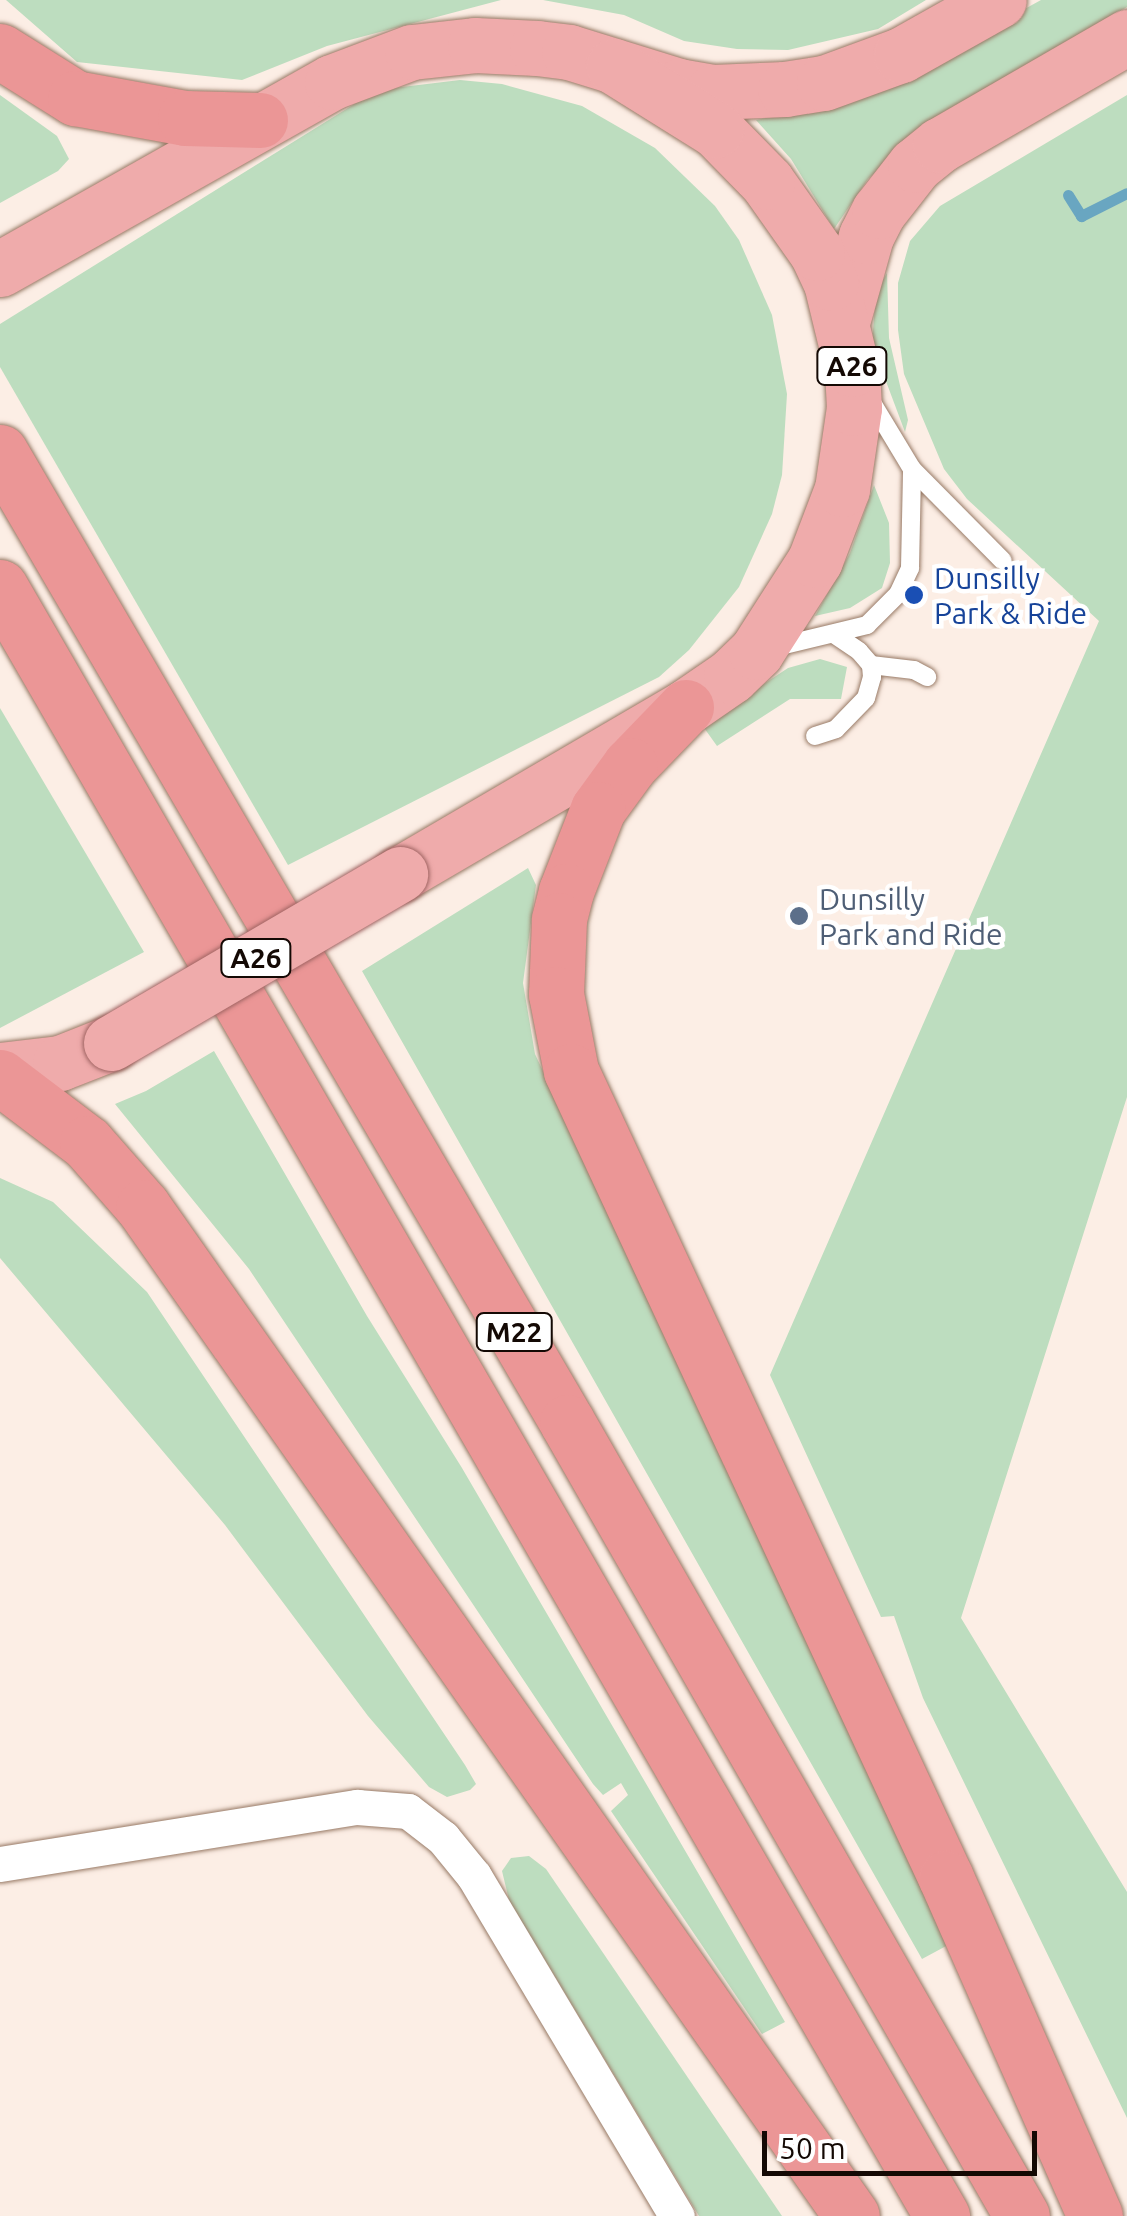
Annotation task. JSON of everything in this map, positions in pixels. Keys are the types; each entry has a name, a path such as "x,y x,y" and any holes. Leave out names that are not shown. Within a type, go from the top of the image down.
{"highway":[{"name":"A26","path":"19,258 260,120 366,66 412,52 504,45 569,52 713,92 824,83 901,55 1000,0"},
{"name":"A26","path":"847,345 866,236 878,211 915,165 940,145 1127,37"},
{"path":"0,51 75,98 185,118 260,120"},
{"name":"A26","path":"0,1070 60,1063 111,1043 686,707 756,652 816,560 842,490 854,408 847,345 817,253 767,182 716,130 613,66"},
{"name":"M22","path":"0,452 567,1422 1022,2216"},
{"name":"M22","path":"0,587 942,2216"},
{"path":"686,707 630,765 598,810 570,878 556,960 561,1031 571,1071 946,1878 1095,2216"},
{"path":"0,1077 87,1143 144,1207 852,2216"}],"street":[{"path":"0,1864 358,1807 408,1811 443,1838 474,1876 677,2216"}],"lane":[{"path":"847,345 912,469 1003,561"},
{"path":"756,652 867,625 904,585 910,568 912,469"},
{"path":"836,635 871,665 914,670 927,677"},
{"path":"815,736 836,729 866,698 871,665"}],"green space":[{"path":"6,0 501,0 327,46 242,80 77,62"},
{"path":"543,0 926,0 878,29 788,50 737,49 684,41 624,15"},
{"path":"1041,0 1127,0 1127,7 919,131 868,179 834,229 791,159 756,120 860,99"},
{"path":"460,80 502,84 582,106 655,148 715,206 739,240 772,315 787,394 782,475 772,514 739,587 689,650 659,677 288,865 0,367 0,324 377,90"},
{"path":"0,95 57,136 69,159 58,171 0,203"},
{"path":"1127,95 1127,1097 961,1618 1127,1892 1127,2118 923,1698 894,1616 881,1617 770,1375 1099,621 967,499 944,469 904,374 898,330 898,283 910,241 940,206"},
{"path":"887,273 889,338 908,420 905,432 872,344 876,292"},
{"path":"874,485 889,523 890,563 882,588 850,608 815,616 850,553"},
{"path":"820,659 847,667 841,699 790,699 717,746 702,725 788,668"},
{"path":"0,708 144,952 0,1028"},
{"path":"528,868 536,885 523,983 535,1054 948,1945 922,1959 362,971"},
{"path":"214,1051 785,2022 762,2034 611,1811 628,1795 621,1783 603,1795 593,1784 249,1269 115,1104 146,1091"},
{"path":"0,1178 53,1202 147,1292 465,1765 476,1784 470,1790 447,1797 429,1787 368,1716 225,1525 0,1258"},
{"path":"529,1856 546,1869 782,2216 699,2216 509,1900 502,1871 511,1858"}],"waterway":[{"path":"1068,195 1081,216 1127,193"}],"place":[{"name":"Dunsilly Park & Ride","path":"914,595"},
{"name":"Dunsilly Park and Ride","path":"799,916"}]}
